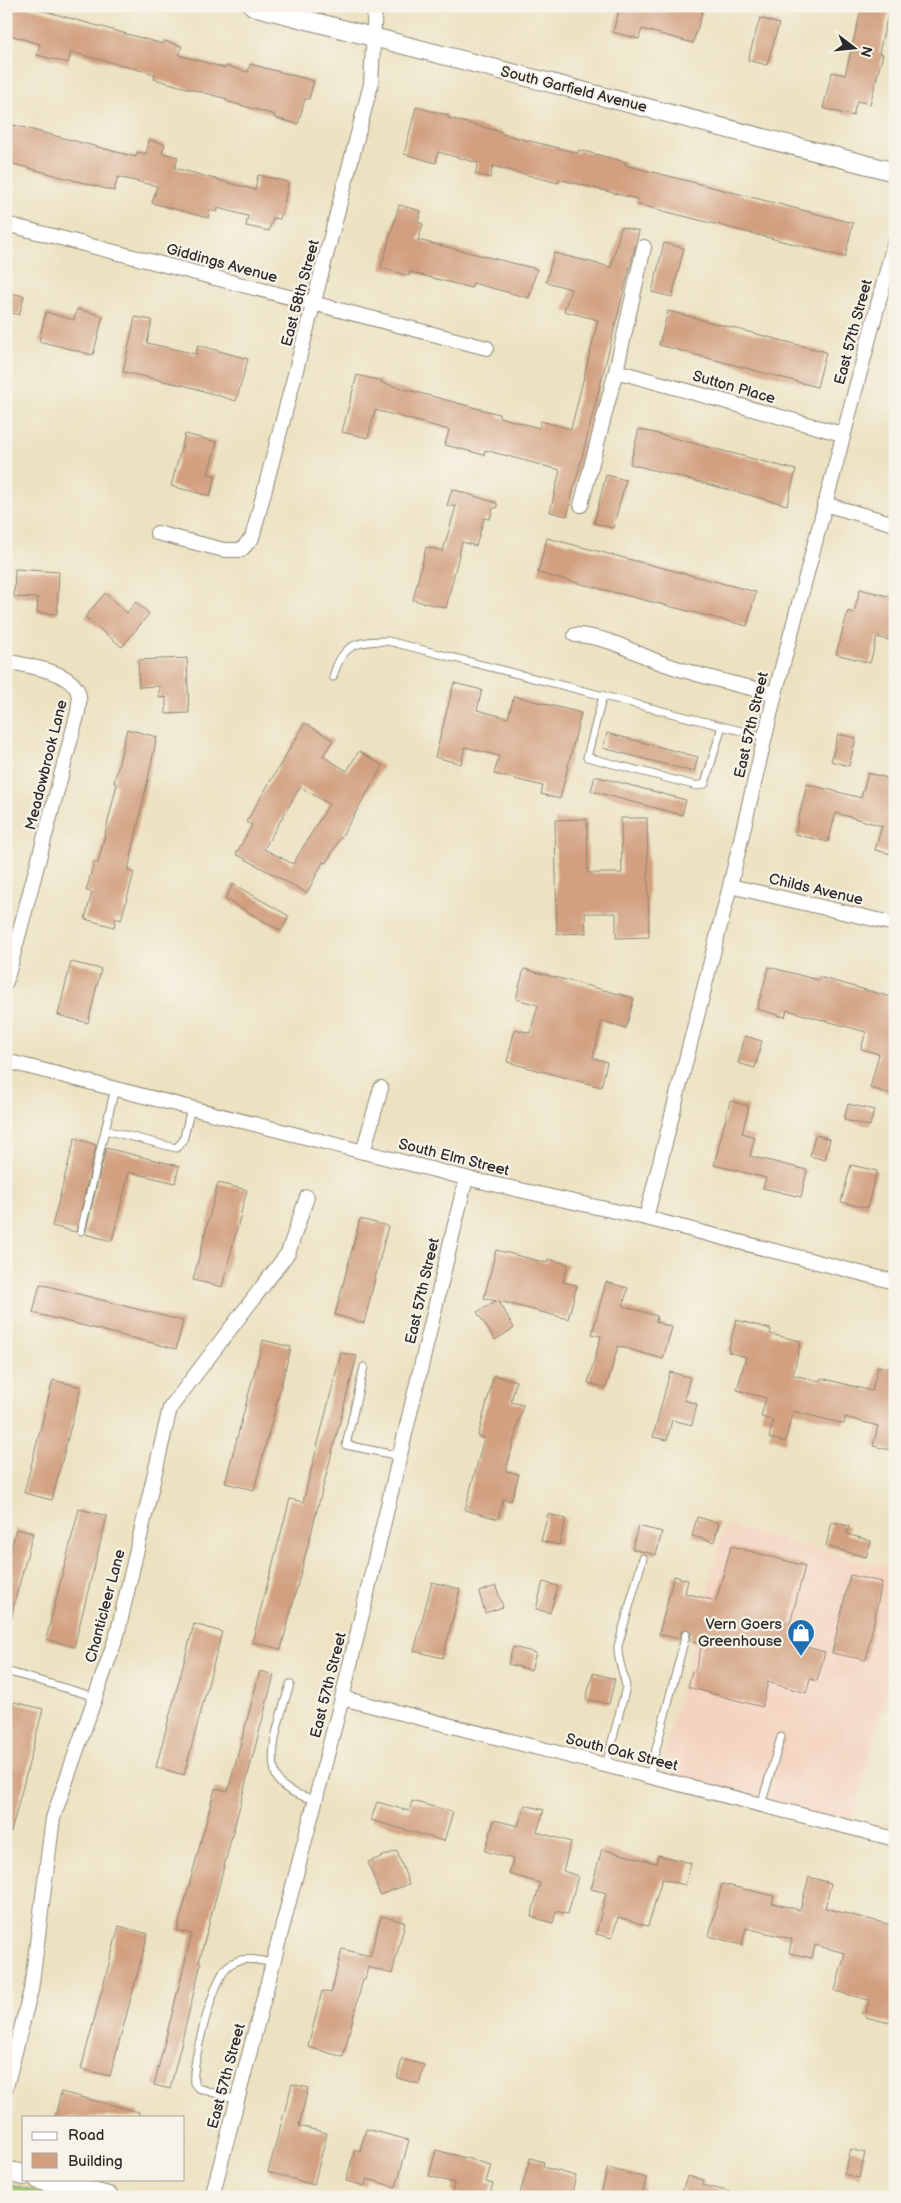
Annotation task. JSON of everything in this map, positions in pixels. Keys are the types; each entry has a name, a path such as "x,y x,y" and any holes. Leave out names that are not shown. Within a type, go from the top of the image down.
{"main road":[{"path":"6,2171 22,2175"},
{"path":"43,2180 108,2197"}],"street":[{"name":"South Garfield Avenue","path":"253,6 895,172"},
{"name":"East 58th Street","path":"158,533 224,550 240,550 252,538 315,304 371,84 375,6"},
{"name":"Giddings Avenue","path":"6,224 487,348"},
{"name":"East 57th Street","path":"646,1218 730,886 775,694 842,434 895,240"},
{"path":"581,505 616,371 644,247"},
{"name":"Sutton Place","path":"616,371 842,434"},
{"path":"824,504 895,524"},
{"path":"575,634 590,635 614,642 660,662 775,694"},
{"name":"Meadowbrook Lane","path":"6,661 58,674 70,681 80,695 78,712 6,982"},
{"name":"Childs Avenue","path":"730,886 895,924"},
{"name":"South Elm Street","path":"6,1061 466,1178 646,1218 895,1282"},
{"path":"364,1152 381,1088"},
{"name":"East 57th Street","path":"212,2197 342,1698 466,1178"},
{"name":"Chanticleer Lane","path":"6,2087 31,1990 53,1818 117,1636 170,1408 288,1253 307,1197"},
{"name":"South Oak Street","path":"342,1698 895,1839"}],"lane":[{"path":"333,676 338,659 348,648 367,641 388,641 765,737"},
{"path":"603,695 587,757 697,786 705,784 722,726"},
{"path":"81,1232 115,1088"},
{"path":"105,1130 176,1148 183,1141 191,1108"},
{"path":"364,1367 346,1445 400,1456"},
{"path":"606,1765 626,1687 625,1675 617,1656 618,1646 643,1558"},
{"path":"649,1776 686,1634"},
{"path":"6,1671 96,1697"},
{"path":"290,1684 272,1757 274,1771 281,1784 291,1791 316,1800"},
{"path":"761,1805 781,1737"},
{"path":"237,2100 198,2088 194,2083 193,2074 215,1987 223,1971 235,1962 242,1960 273,1963"}],"shaded area":[{"path":"725,1525 895,1569 895,1664 851,1824 658,1775"}],"green space":[{"path":"6,2183 61,2197 6,2197"}],"building":[{"path":"6,6 26,6 163,44 164,41 182,46 179,55 225,68 226,66 248,72 250,64 314,81 309,99 305,99 298,124 274,118 275,115 226,101 227,99 154,79 155,74 71,52 68,63 37,55 40,44 6,34"},
{"path":"620,6 704,6 693,43 642,29 639,39 613,32"},
{"path":"862,6 890,6 879,53 883,54 870,104 857,101 853,116 823,108 832,72 845,75"},
{"path":"760,18 779,24 767,65 748,60"},
{"path":"416,107 448,115 448,118 502,132 502,134 578,153 579,150 626,162 625,165 853,223 845,257 636,204 637,199 559,179 558,183 493,166 490,178 475,174 478,163 438,152 436,163 404,154"},
{"path":"6,123 136,157 137,152 146,154 149,140 165,144 162,153 178,157 175,168 255,190 258,175 289,182 280,219 273,218 269,231 246,226 248,216 218,208 217,212 210,210 208,218 152,203 157,186 118,177 114,191 6,162"},
{"path":"399,205 421,211 418,222 423,224 418,240 537,269 529,298 473,283 471,288 410,272 409,276 381,268"},
{"path":"621,227 639,231 567,516 550,512 560,470 485,450 484,455 445,445 449,430 375,410 368,438 342,432 357,375 499,414 499,417 539,428 541,421 571,429 598,320 564,311 571,289 546,282 554,253 611,267"},
{"path":"664,243 684,248 672,297 652,292"},
{"path":"6,292 24,296 19,315 6,311"},
{"path":"77,309 103,316 93,355 39,341 46,312 74,320"},
{"path":"668,311 826,352 817,387 659,345"},
{"path":"135,317 152,320 147,343 196,354 198,345 248,359 236,401 187,386 123,372"},
{"path":"639,429 796,470 787,505 630,464"},
{"path":"185,434 217,442 208,474 216,476 210,496 171,486"},
{"path":"606,475 626,480 613,528 594,523"},
{"path":"452,489 497,503 497,508 493,508 490,519 484,518 476,546 462,542 446,608 413,600 426,547 443,551 456,506 447,506"},
{"path":"547,538 756,592 747,626 538,573"},
{"path":"15,569 59,572 57,614 37,613 38,598 14,597"},
{"path":"860,589 895,598 895,642 877,637 870,663 836,654 848,611 854,613"},
{"path":"105,593 127,613 136,602 149,614 122,647 85,617"},
{"path":"187,658 189,713 166,714 166,697 159,698 159,686 139,687 138,660"},
{"path":"454,683 482,690 477,710 508,718 514,696 581,713 560,799 541,794 543,786 494,774 499,756 465,747 461,764 435,757"},
{"path":"305,723 333,740 323,756 347,771 359,751 383,766 326,863 323,862 307,893 236,854 252,825 246,822","holes":["300,787 329,804 293,864 264,849"]},
{"path":"127,729 157,737 128,871 134,873 121,920 116,918 114,927 85,919 92,892 86,891 94,862 98,863 117,784 114,783"},
{"path":"607,733 698,757 694,772 603,748"},
{"path":"838,734 856,738 849,766 831,761"},
{"path":"868,773 895,780 895,855 875,850 882,826 836,813 828,842 795,834 807,784 861,798"},
{"path":"595,776 686,800 682,815 591,791"},
{"path":"621,818 647,818 649,937 616,938 616,913 585,913 586,933 557,934 555,820 587,819 588,873 622,873"},
{"path":"233,884 289,916 281,931 225,899"},
{"path":"71,962 101,969 88,1023 58,1015"},
{"path":"769,967 818,980 819,977 895,998 895,1095 870,1088 879,1054 861,1049 866,1032 787,1010 785,1017 757,1009"},
{"path":"524,969 634,998 626,1028 602,1021 593,1058 607,1062 601,1087 507,1062 515,1029 530,1033 538,1005 516,999"},
{"path":"745,1036 762,1041 755,1068 738,1063"},
{"path":"730,1101 749,1106 742,1133 755,1137 750,1156 807,1170 801,1197 763,1188 766,1178 714,1165"},
{"path":"848,1104 874,1110 870,1126 844,1120"},
{"path":"815,1135 830,1139 825,1160 810,1156"},
{"path":"75,1138 96,1145 76,1232 52,1226"},
{"path":"106,1148 179,1166 175,1183 129,1172 112,1241 85,1234"},
{"path":"851,1165 877,1171 867,1208 841,1202"},
{"path":"218,1183 247,1190 222,1287 193,1280"},
{"path":"360,1219 388,1226 364,1323 335,1315"},
{"path":"496,1250 547,1263 548,1259 568,1264 563,1282 577,1285 568,1319 499,1301 514,1328 495,1340 477,1312 496,1301 484,1298"},
{"path":"606,1282 628,1288 623,1306 657,1316 656,1322 672,1327 663,1359 618,1346 606,1388 588,1383 601,1336 592,1334"},
{"path":"40,1284 183,1321 176,1349 33,1313"},
{"path":"736,1320 771,1329 770,1334 801,1341 793,1375 820,1381 821,1378 872,1391 878,1366 895,1370 895,1451 873,1446 878,1426 845,1417 844,1424 793,1411 785,1442 769,1438 773,1420 761,1417 766,1398 737,1390 746,1357 728,1352"},
{"path":"263,1340 291,1347 254,1490 225,1483"},
{"path":"341,1353 357,1356 281,1649 252,1642 290,1499 303,1502"},
{"path":"670,1372 690,1377 684,1400 697,1404 692,1425 672,1420 667,1440 653,1437"},
{"path":"494,1375 516,1381 511,1402 523,1405 506,1471 519,1474 511,1501 503,1499 498,1519 465,1510 484,1438 478,1436"},
{"path":"53,1380 81,1387 52,1500 24,1493"},
{"path":"79,1509 107,1516 74,1647 46,1639"},
{"path":"548,1514 566,1519 559,1545 541,1541"},
{"path":"697,1517 719,1523 714,1542 692,1536"},
{"path":"832,1522 849,1526 847,1534 871,1541 866,1557 826,1546"},
{"path":"638,1526 662,1532 656,1555 632,1549"},
{"path":"16,1529 33,1533 11,1616 6,1615 6,1568"},
{"path":"731,1546 805,1566 790,1624 807,1629 803,1646 825,1652 817,1681 810,1679 806,1693 768,1682 762,1707 688,1687 692,1671 695,1672 702,1645 690,1641 691,1633 688,1629 682,1631 679,1639 659,1634 674,1576 688,1580 685,1593 716,1601"},
{"path":"850,1575 882,1582 866,1660 832,1653"},
{"path":"432,1582 460,1589 443,1658 414,1651"},
{"path":"543,1582 558,1586 550,1613 536,1609"},
{"path":"496,1586 503,1607 485,1613 479,1592"},
{"path":"194,1624 222,1632 184,1775 156,1767"},
{"path":"513,1647 536,1653 531,1670 508,1664"},
{"path":"260,1671 274,1675 199,1962 201,1963 170,2089 154,2085 192,1934 177,1931 215,1788 228,1791"},
{"path":"593,1673 615,1679 609,1704 586,1699"},
{"path":"14,1702 43,1709 11,1832 6,1832 6,1735"},
{"path":"412,1801 453,1812 444,1841 371,1820 377,1802 409,1811"},
{"path":"525,1805 544,1810 537,1832 571,1842 563,1871 578,1876 568,1914 556,1911 553,1923 531,1917 540,1883 509,1874 513,1859 485,1851 494,1820 518,1826"},
{"path":"602,1849 656,1863 658,1855 691,1863 685,1885 662,1879 648,1926 618,1917 612,1938 596,1934 606,1893 591,1889"},
{"path":"397,1851 409,1884 380,1895 368,1862"},
{"path":"809,1877 831,1883 825,1908 895,1926 895,2024 865,2017 869,2000 835,1991 845,1953 815,1945 812,1958 789,1953 792,1939 746,1928 742,1945 709,1936 722,1884 774,1896 772,1903 800,1910"},
{"path":"381,1916 405,1922 392,1974 368,1967 365,1979 363,1979 343,2057 308,2047 322,1991 331,1993 342,1949 370,1956"},
{"path":"119,1926 148,1934 110,2076 81,2069"},
{"path":"402,2059 424,2065 419,2084 397,2078"},
{"path":"292,2084 308,2088 299,2126 327,2133 314,2185 268,2172"},
{"path":"61,2092 139,2112 138,2116 55,2116"},
{"path":"366,2129 409,2140 396,2187 367,2179 365,2186 346,2181 355,2149 360,2151"},
{"path":"851,2149 865,2153 859,2178 844,2174"},
{"path":"436,2150 491,2165 486,2182 493,2184 489,2197 469,2197 452,2192 454,2183 429,2176"},
{"path":"530,2158 544,2162 543,2167 576,2176 571,2197 532,2197 520,2194"},
{"path":"608,2168 646,2178 642,2197 600,2197"},
{"path":"687,2176 704,2180 703,2185 730,2192 729,2197 681,2197"}],"place":[{"name":"Vern Goers Greenhouse","path":"801,1657"}]}
